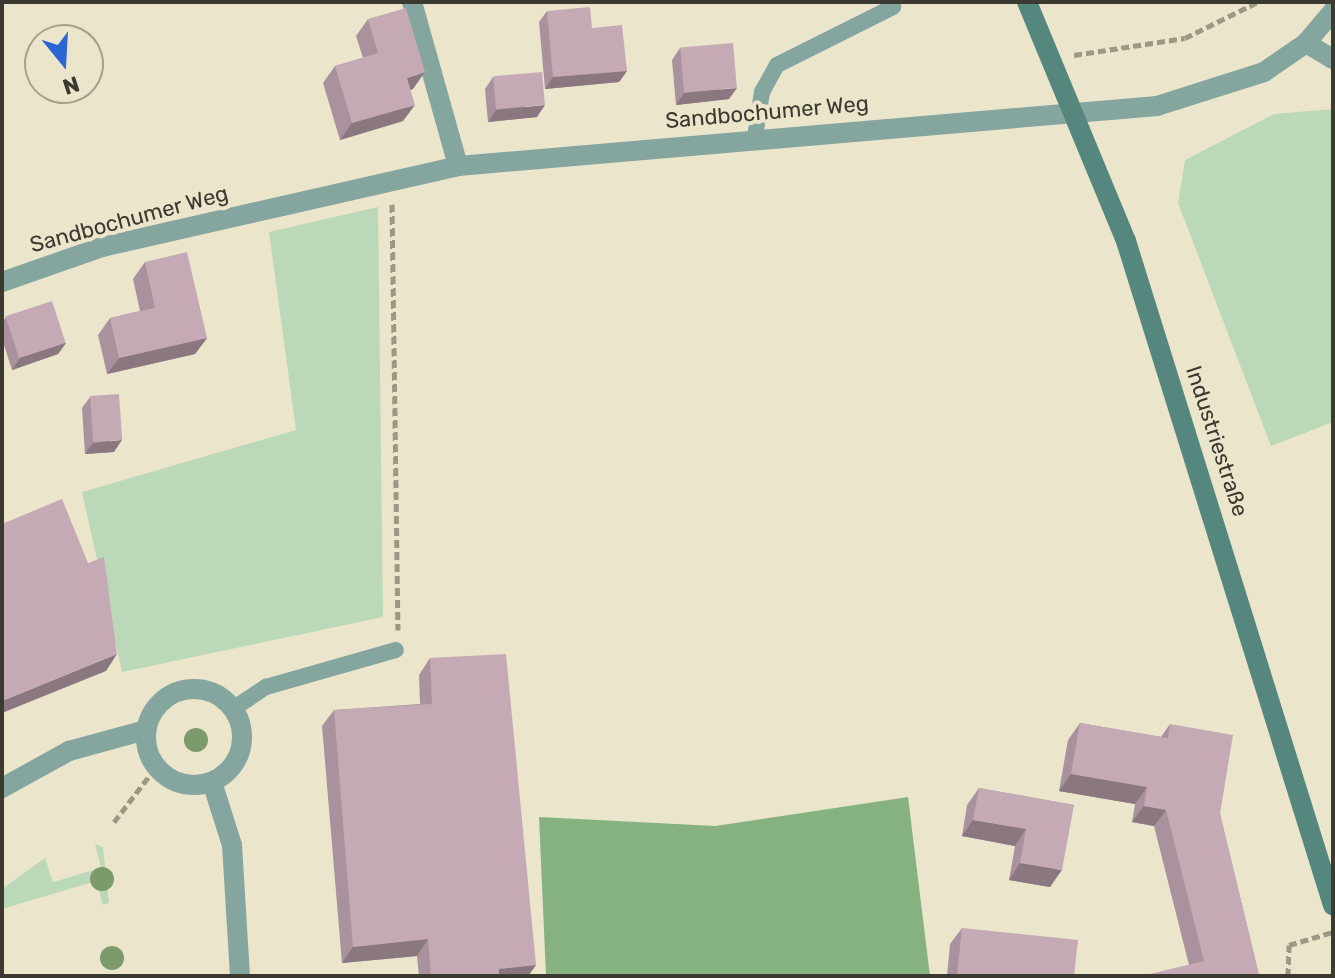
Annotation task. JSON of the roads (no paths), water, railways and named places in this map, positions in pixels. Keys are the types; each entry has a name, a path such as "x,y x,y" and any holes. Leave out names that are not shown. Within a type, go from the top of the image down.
{"street":[{"path":"412,2 458,166"},
{"name":"Industriestraße","path":"1027,2 1080,117 1207,483 1333,905"},
{"name":"Sandbochumer Weg","path":"2,282 102,247 458,166 755,137 1080,117 1215,91 1264,72 1306,43 1333,11"},
{"path":"1306,43 1333,59"},
{"path":"184,690 211,693 233,709 242,742 238,759 212,782 172,780 156,767 146,730 154,711 184,690"},
{"path":"2,788 69,751 146,730"},
{"path":"212,782 232,845 240,976"}],"lane":[{"path":"755,137 762,92 777,65 893,7"},
{"path":"233,709 266,687 396,650"}]}
